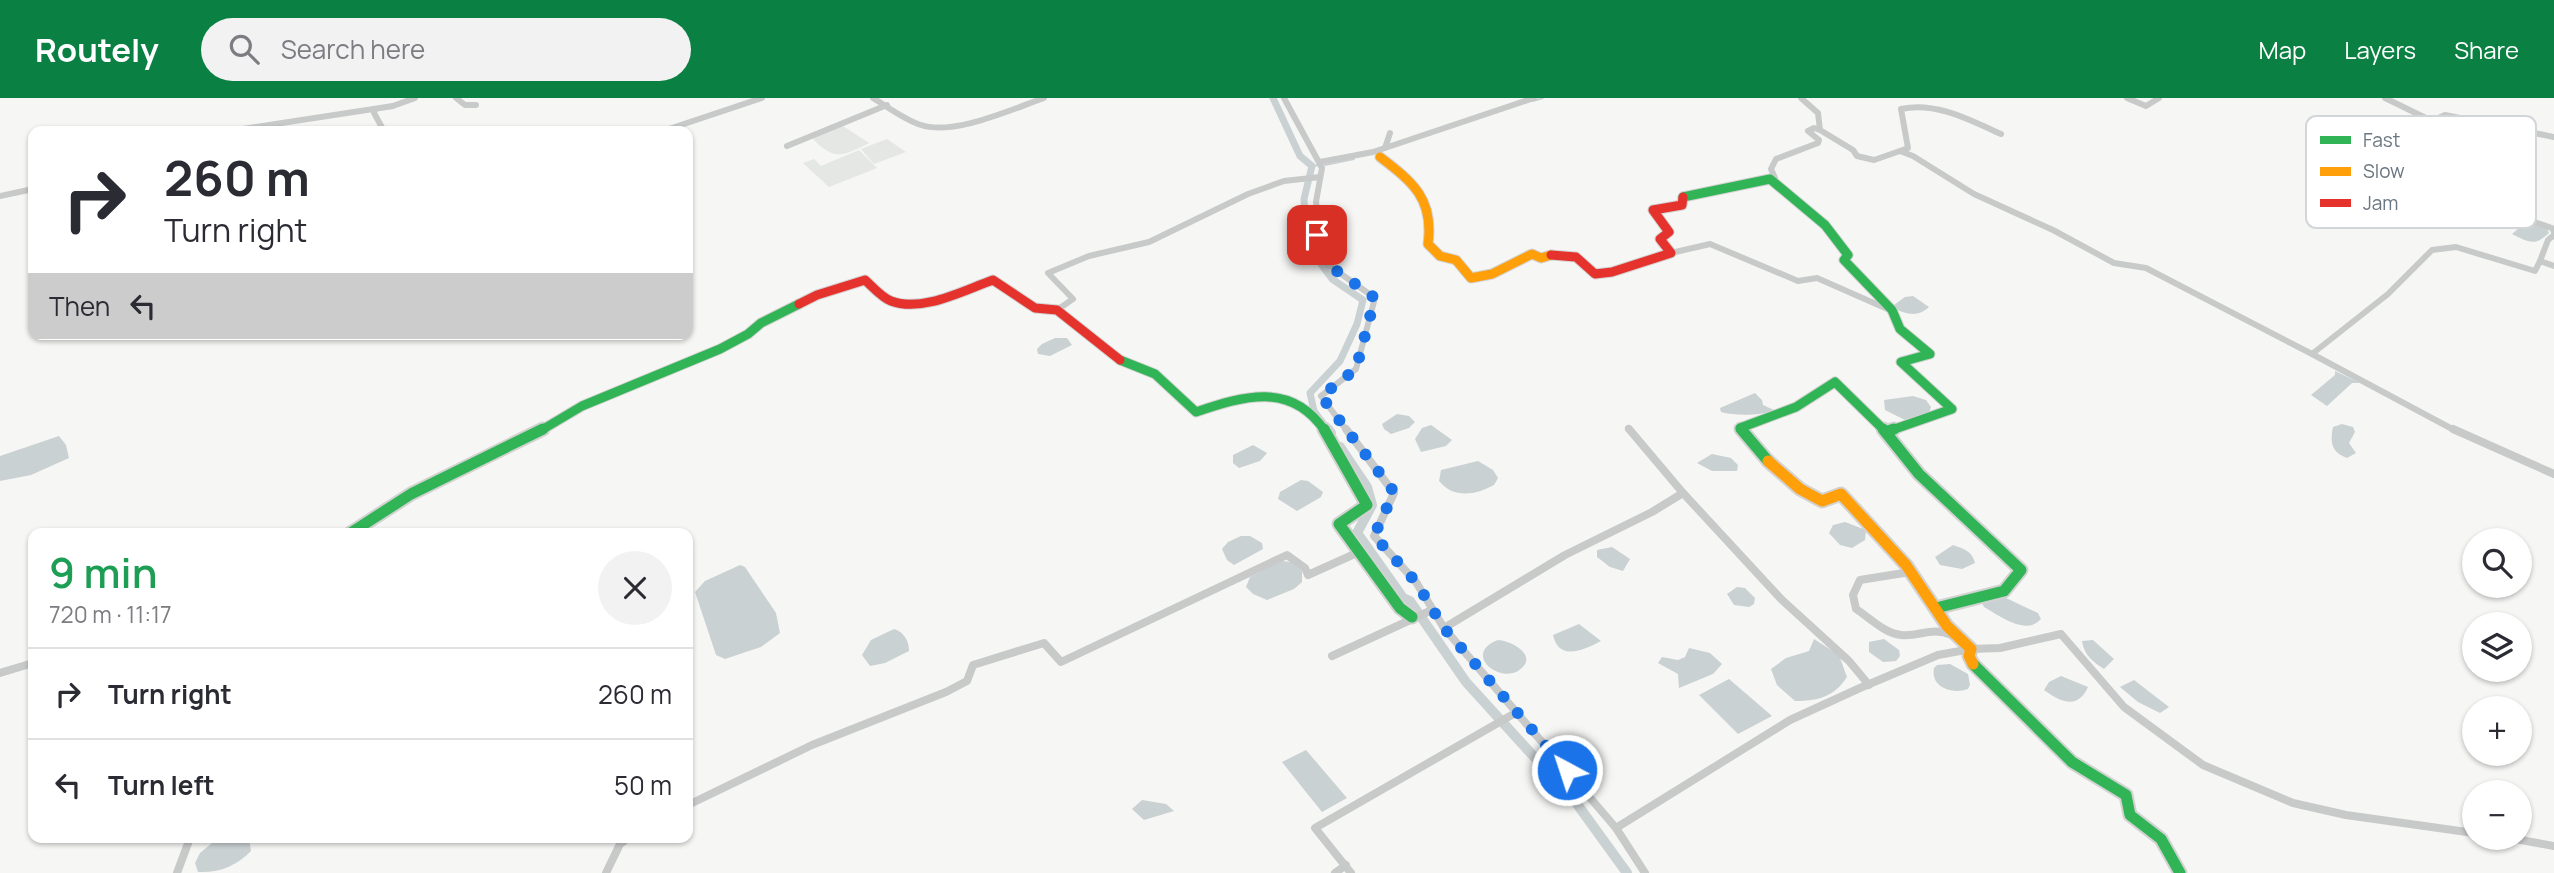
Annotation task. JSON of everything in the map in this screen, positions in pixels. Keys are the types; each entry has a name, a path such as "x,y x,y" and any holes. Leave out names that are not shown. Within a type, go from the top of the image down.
{"street":[{"path":"263,126 374,109 415,98"},
{"path":"456,98 464,105 476,105"},
{"path":"678,126 762,98"},
{"path":"873,98 888,104 919,125 939,129 993,116 1044,98"},
{"path":"1284,98 1322,168 1317,177 1315,230 1327,264 1375,298 1356,369 1321,396 1394,492 1374,536 1416,582 1444,628 1616,828 1645,873"},
{"path":"1320,162 1383,152 1534,98"},
{"path":"1801,98 1818,113 1820,130"},
{"path":"2127,98 2146,106 2160,98"},
{"path":"2385,98 2422,116"},
{"path":"787,146 888,104"},
{"path":"1671,253 1660,239 1669,232 1653,210 1676,208 1682,205 1683,197 1693,193 1775,178 1771,169 1779,156 1818,144 1819,140 1808,131 1814,128 1865,160 1874,160 1908,148 1909,137 1901,117 1901,109 1907,105 1941,107 2001,134"},
{"path":"374,109 381,126"},
{"path":"2536,131 2554,137"},
{"path":"1383,152 1390,133"},
{"path":"1900,151 1928,164 1974,194 2053,230 2114,263 2146,268 2450,428 2554,474"},
{"path":"1383,152 1423,195 1426,214 1433,223 1429,244 1434,253 1444,260 1456,260 1471,278 1492,274 1532,254 1541,258 1563,252 1582,257 1595,274 1641,268 1671,253 1710,244 1798,281 1817,278 1893,312"},
{"path":"1057,310 1073,299 1048,273 1089,256 1149,242 1248,194 1284,180 1317,177"},
{"path":"1770,179 1806,208 1844,245 1848,255 1844,261 1851,271 1898,316 1900,329 1930,354 1900,362 1952,409 1886,432"},
{"path":"0,196 28,190"},
{"path":"2312,354 2388,294 2432,250 2456,247 2535,271 2548,240 2554,234 2552,228 2536,223"},
{"path":"2540,261 2554,266"},
{"path":"358,528 411,494 564,419 582,406 720,349 773,316 817,295 865,280 878,288 888,300 910,305 993,280 1035,308 1057,310 1119,359 1155,374 1196,412 1221,402 1260,394 1290,398 1306,408 1337,451 1367,505 1339,524 1401,608 1412,617"},
{"path":"1936,608 2004,591 2021,570 1919,474 1886,432 1835,382 1796,407 1740,428 1754,446 1808,497 1822,502 1841,494 1910,572 1936,608 1959,639 1970,649"},
{"path":"1628,428 1683,493 1782,600 1858,670 1868,685"},
{"path":"1444,628 1565,555 1652,512 1683,493"},
{"path":"693,803 812,745 946,692 967,681 973,665 985,660 1044,643 1061,662 1287,555 1305,568 1308,575 1359,552"},
{"path":"1910,572 1860,580 1853,595 1856,609 1881,626 1902,635 1931,628 1959,639"},
{"path":"1332,656 1431,610"},
{"path":"1616,828 1790,720 1868,685 1938,655 1970,649 2000,648 2061,634 2124,707 2203,765 2293,803 2346,815 2462,831"},
{"path":"1970,649 1969,656 1975,669 2013,702 2072,762 2126,795 2130,815 2154,830 2171,850 2180,873"},
{"path":"0,673 28,665"},
{"path":"1335,873 1349,869 1315,828 1517,712"},
{"path":"2532,842 2554,846"},
{"path":"177,873 188,843"},
{"path":"606,873 621,843"}],"shaded area":[{"path":"843,126 869,143 838,154 826,150 811,137"},
{"path":"887,139 906,152 874,164 861,149"},
{"path":"859,150 877,168 829,187 803,163 814,159 821,166"},
{"path":"2536,225 2547,228 2549,233 2532,242 2512,234 2519,228 2536,228"},
{"path":"1913,296 1929,307 1912,314 1894,308 1894,305 1905,297"},
{"path":"1055,338 1067,338 1072,345 1050,356 1038,354 1037,349 1042,344"},
{"path":"2335,371 2360,383 2352,383 2327,406 2311,395 2335,375"},
{"path":"1755,393 1763,405 1774,410 1748,415 1721,412 1720,408"},
{"path":"1913,396 1926,400 1931,407 1929,413 1905,420 1885,410 1884,400"},
{"path":"1397,414 1409,416 1415,422 1409,428 1391,434 1382,424"},
{"path":"2342,424 2353,427 2355,432 2349,443 2356,453 2347,458 2335,450 2332,442 2333,427"},
{"path":"1431,425 1452,440 1446,446 1421,452 1415,439 1422,428"},
{"path":"59,436 66,445 69,458 31,475 0,481 0,456"},
{"path":"1253,445 1267,453 1260,461 1239,468 1233,463 1233,455"},
{"path":"1712,454 1731,458 1738,465 1737,471 1712,471 1697,463"},
{"path":"1478,461 1493,470 1498,478 1494,485 1465,494 1451,491 1439,481 1441,470"},
{"path":"1301,480 1308,481 1323,492 1321,497 1297,511 1278,499 1280,492"},
{"path":"1845,522 1866,530 1865,540 1852,548 1840,545 1829,533 1833,525"},
{"path":"1241,536 1250,536 1262,543 1263,549 1234,565 1227,560 1222,549 1228,542"},
{"path":"1953,545 1970,553 1975,563 1962,569 1940,565 1935,557"},
{"path":"1612,547 1630,559 1623,571 1610,567 1597,557 1597,550"},
{"path":"1282,561 1291,562 1302,571 1302,582 1294,589 1267,600 1253,594 1246,587 1250,577"},
{"path":"740,565 745,567 776,613 780,633 761,647 725,659 716,655 695,592 705,581"},
{"path":"1737,587 1745,588 1755,598 1754,604 1749,607 1734,605 1727,594"},
{"path":"2006,598 2038,613 2041,619 2028,626 2013,623 1984,607 1981,601"},
{"path":"1579,624 1601,641 1573,652 1561,649 1553,635"},
{"path":"894,629 905,637 909,651 885,663 870,666 862,655 871,640"},
{"path":"1814,639 1839,655 1847,677 1837,689 1825,696 1795,701 1777,685 1771,669 1786,658 1809,651"},
{"path":"1884,639 1899,650 1900,656 1896,661 1883,662 1869,652 1869,642"},
{"path":"1498,640 1511,643 1525,655 1524,666 1518,671 1501,673 1493,670 1483,659 1483,652"},
{"path":"2093,640 2114,659 2104,669 2090,658 2083,646 2082,641"},
{"path":"1689,648 1710,653 1722,664 1713,674 1679,688 1678,674 1658,663 1662,657 1678,660 1685,657"},
{"path":"1950,664 1968,674 1968,689 1949,690 1935,680 1934,668 1937,665"},
{"path":"2061,676 2088,687 2079,699 2068,702 2044,690 2049,682"},
{"path":"1729,679 1772,716 1738,734 1699,695"},
{"path":"2134,680 2169,707 2160,713 2138,702 2120,687"},
{"path":"1306,750 1347,798 1322,812 1282,762"},
{"path":"1142,800 1166,804 1174,811 1144,820 1132,809"},
{"path":"212,843 250,843 251,851 227,867 198,872 195,863 200,853"}],"waterway":[{"path":"1273,98 1300,156 1312,166 1304,199 1307,245 1332,279 1363,300 1357,324 1340,361 1310,393 1314,411 1329,431"},
{"path":"1533,101 1543,98"},
{"path":"1325,165 1354,159"},
{"path":"1312,166 1319,165"},
{"path":"1328,429 1331,433"},
{"path":"1340,447 1367,487 1372,505 1357,533 1403,598 1410,601 1466,682 1577,804 1627,873"}],"traffic: fast":[{"path":"1683,197 1770,179 1825,225 1848,255 1844,260 1851,269 1892,310 1900,329 1930,354 1901,362 1952,409 1886,432"},
{"path":"358,528 411,494 564,419 582,406 720,349 748,334 761,323 799,304"},
{"path":"1120,360 1155,374 1196,412 1233,400 1262,395 1286,399 1305,409 1321,425 1336,447 1367,505 1339,524 1400,608 1412,617"},
{"path":"1768,461 1740,428 1796,407 1835,382 1881,426 1919,474 2021,570 2004,591 1936,608"},
{"path":"1973,664 2072,762 2126,795 2130,815 2161,839 2180,873"}],"traffic: slow":[{"path":"1380,157 1420,193 1429,216 1428,244 1440,256 1456,260 1471,278 1492,274 1532,254 1541,258 1551,255"},
{"path":"1768,461 1800,489 1822,501 1841,494 1906,565 1947,626 1971,649 1969,656 1973,664"}],"traffic: jam":[{"path":"1551,255 1565,254 1576,257 1595,274 1612,272 1671,253 1660,239 1669,232 1653,210 1682,205 1683,197"},
{"path":"799,304 817,295 865,280 887,299 901,304 942,298 993,280 1035,308 1057,310 1120,360"}],"route":[{"path":"1317,235 1327,264 1375,298 1356,369 1321,396 1394,492 1374,536 1416,582 1444,628 1567,770"}]}
